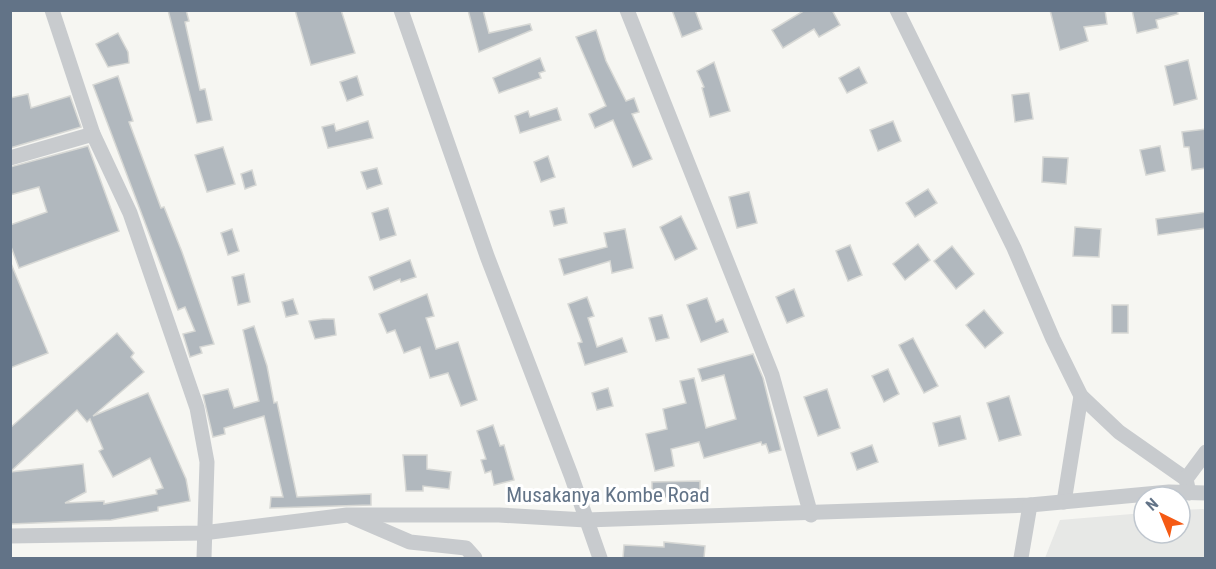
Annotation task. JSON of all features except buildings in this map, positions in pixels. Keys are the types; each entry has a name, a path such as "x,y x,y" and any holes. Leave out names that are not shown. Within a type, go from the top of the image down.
{"street":[{"path":"51,10 93,134 130,213 197,408 207,462 202,533 204,558"},
{"path":"401,10 487,256 571,475 600,558"},
{"path":"627,10 772,375 811,514"},
{"path":"897,10 1014,248 1053,339 1081,396 1119,432 1152,453 1186,485"},
{"path":"10,158 93,134"},
{"path":"1064,502 1081,396"},
{"path":"1188,485 1206,452"},
{"name":"Musakanya Kombe Road","path":"10,536 202,533 347,514 499,515 586,520 1030,505 1132,496"},
{"path":"1021,558 1030,505"},
{"path":"347,514 410,542 466,548 475,558"}],"shaded area":[{"path":"1192,509 1205,510 1205,558 1045,558 1060,520 1132,514 1132,545 1192,545"}]}
